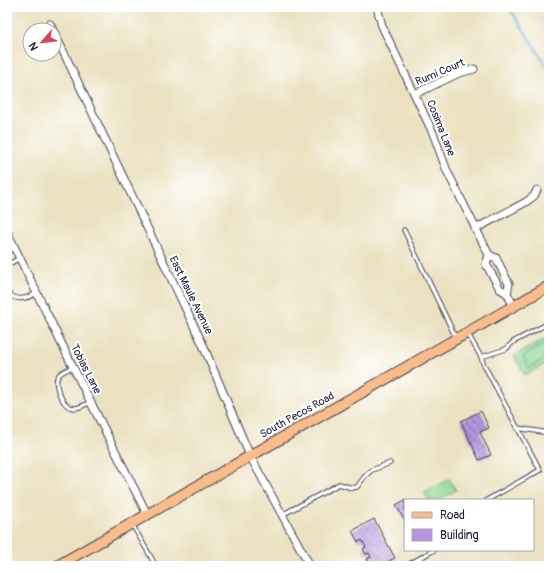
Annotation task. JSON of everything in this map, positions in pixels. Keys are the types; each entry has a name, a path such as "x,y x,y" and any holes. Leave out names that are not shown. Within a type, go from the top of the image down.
{"main road":[{"name":"South Pecos Road","path":"57,566 549,286"}],"street":[{"name":"Cosima Lane","path":"376,7 382,26 433,133 446,171 489,256 496,258 509,284 507,293"},
{"name":"East Maule Avenue","path":"62,50 203,345 250,456 310,566"},
{"name":"Rumi Court","path":"415,94 459,73 474,69"},
{"path":"475,229 526,202 534,196 537,190"},
{"name":"Tobias Lane","path":"7,232 90,402 147,514"},
{"name":"Cosima Lane","path":"489,256 486,264 500,289 507,293 514,307"}],"lane":[{"path":"404,230 457,339"},
{"path":"7,265 20,258"},
{"path":"492,274 501,269"},
{"path":"7,292 10,296 26,299 37,293"},
{"path":"481,357 506,349 513,342 549,323"},
{"path":"467,333 540,470 489,499"},
{"path":"73,367 59,375 56,380 57,389 65,404 71,408 78,408 90,402"},
{"path":"517,428 549,433"},
{"path":"282,515 339,484 352,488 357,487 365,476 372,470 390,463"},
{"path":"131,524 156,566"},
{"path":"406,566 432,551"}],"green space":[{"path":"549,336 549,362 525,375 514,356"},
{"path":"548,342 549,357 529,368 523,356"},
{"path":"449,479 456,490 441,499 428,499 424,493"}],"building":[{"path":"481,411 489,428 480,432 491,455 479,460 461,421"},
{"path":"404,501 404,519 396,505"},
{"path":"374,519 395,558 379,566 371,566 367,559 371,557 369,553 366,554 363,549 366,547 362,540 358,542 352,531"}],"waterway":[{"path":"509,7 549,70"}]}
